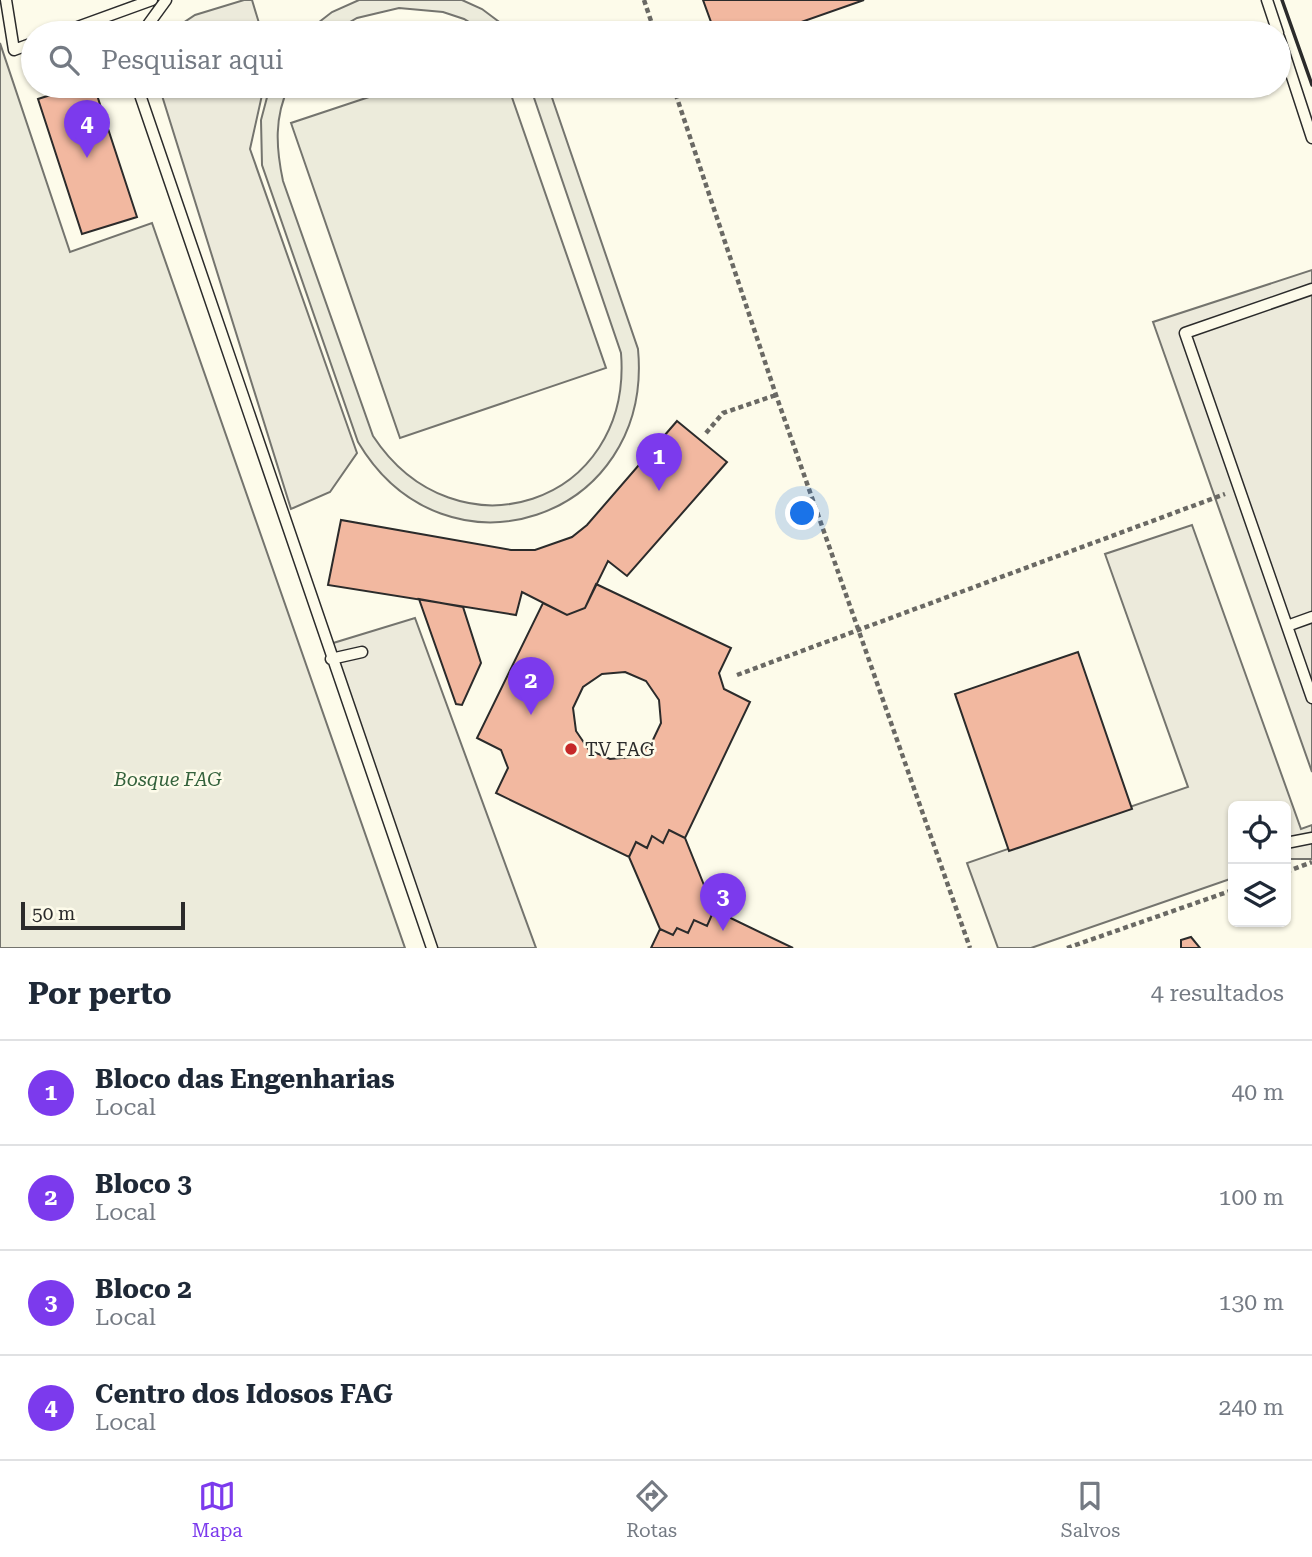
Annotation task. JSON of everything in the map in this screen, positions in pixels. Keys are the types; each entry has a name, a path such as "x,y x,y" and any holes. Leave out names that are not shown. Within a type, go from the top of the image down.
{"lane":[{"path":"6,0 14,50 21,47"},
{"path":"94,21 152,0"},
{"path":"151,21 166,0"},
{"path":"1266,0 1273,21"},
{"path":"1291,74 1312,138"},
{"path":"141,98 432,948"},
{"path":"1312,289 1185,333 1312,698"},
{"path":"1287,626 1312,617"},
{"path":"331,659 362,652"},
{"path":"1291,842 1312,838"}],"path":[{"path":"644,0 651,21"},
{"path":"677,98 857,630 970,948"},
{"path":"706,433 723,413 776,395"},
{"path":"737,675 1239,488"},
{"path":"1291,870 1312,862"},
{"path":"1067,948 1228,892"}],"green space":[{"path":"359,0 462,0 482,9 498,21 467,21 443,12 399,8 352,21 320,21 332,12"},
{"name":"Bosque FAG","path":"0,43 70,252 152,223 405,948 0,948"},
{"path":"267,98 284,98 278,133 283,181 373,436 408,475 448,498 491,505 533,499 570,479 599,448 617,405 621,353 534,98 552,98 638,349 634,408 613,456 579,492 537,515 489,522 441,514 396,487 358,442 262,165 261,120"},
{"path":"366,98 512,98 606,368 400,438 291,123"}],"shaded area":[{"path":"252,0 258,21 186,21 195,15"},
{"path":"163,98 261,98 250,149 357,453 330,492 291,509"},
{"path":"1312,270 1312,772 1153,322"},
{"path":"1192,525 1291,801 1228,801 1228,880 1031,948 998,948 967,863 1188,787 1105,554"},
{"path":"415,618 536,948 437,948 330,644"},
{"path":"1291,801 1301,829 1312,825 1312,859 1291,859"}],"building":[{"path":"703,0 864,0 804,21 711,21"},
{"path":"98,98 137,217 82,234 38,99"},
{"path":"677,421 727,462 627,576 608,561 585,608 567,615 522,592 516,615 328,585 341,520 511,550 535,550 572,537 587,525"},
{"path":"596,584 731,648 719,673 724,689 750,702 685,838 669,830 663,843 652,836 647,848 636,842 629,857 496,793 508,768 501,750 477,738 543,603 567,615 585,608","holes":["625,672 646,681 659,700 661,723 651,744 633,757 610,759 589,750 576,731 573,708 583,687 602,674"]},
{"path":"419,599 463,607 481,663 462,705 456,704"},
{"path":"1078,652 1132,809 1009,851 955,694"},
{"path":"669,830 685,838 714,910 707,926 694,920 688,933 677,928 673,935 660,929 629,857 636,842 647,848 652,836 663,843"},
{"path":"714,910 793,948 651,948 660,929 673,935 677,928 688,933 694,920 707,926"},
{"path":"1191,937 1200,948 1181,948 1181,940"}],"wall":[{"path":"1282,0 1289,21"},
{"path":"1291,26 1312,85"}],"place":[{"name":"Centro dos Idosos FAG","path":"87,158"},
{"name":"Bloco das Engenharias","path":"659,491"},
{"name":"Bloco 3","path":"531,715"},
{"name":"TV FAG","path":"571,749"},
{"name":"Bloco 2","path":"723,931"}]}
